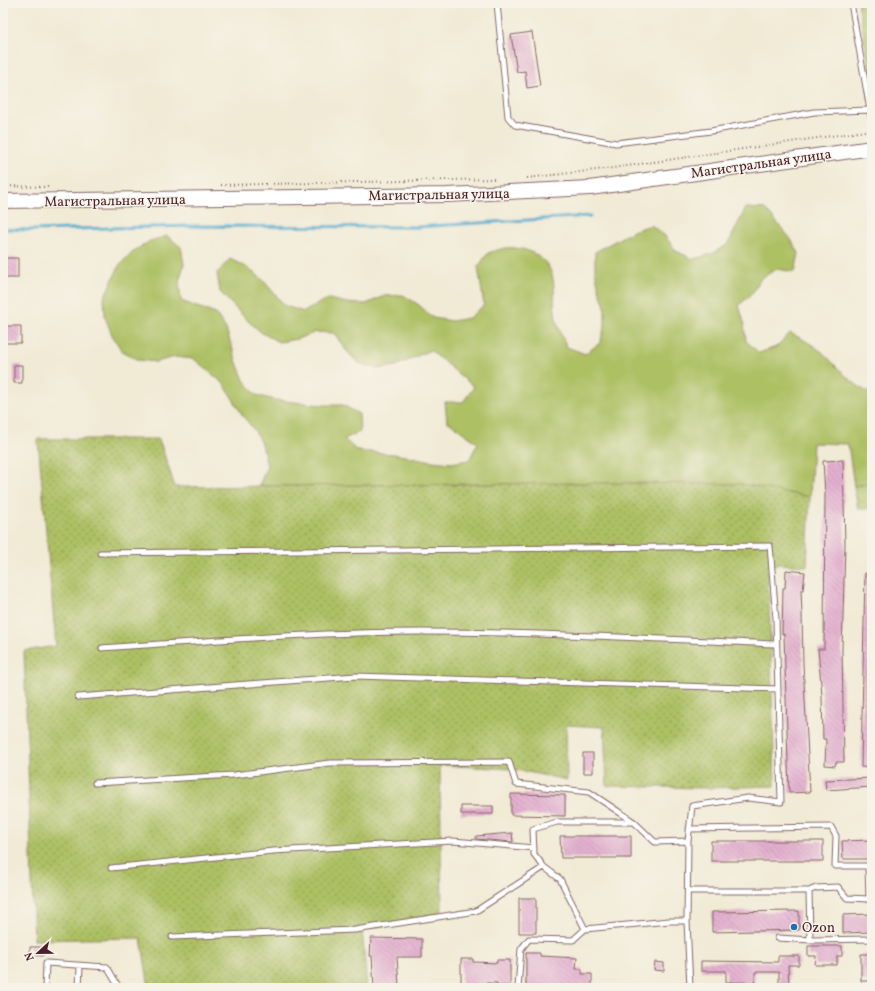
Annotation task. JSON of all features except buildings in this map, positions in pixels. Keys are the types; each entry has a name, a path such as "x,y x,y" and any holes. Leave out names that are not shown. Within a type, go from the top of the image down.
{"main road":[{"name":"Магистральная улица","path":"3,201 447,195 560,190 598,187 872,148"}],"lane":[{"path":"497,3 508,117 515,125 616,143 711,131 814,112 870,110"},
{"path":"851,3 872,121"},
{"path":"100,553 770,546 778,689 781,802 748,798 692,806 688,841 687,921 690,988"},
{"path":"102,648 293,635 420,632 776,644"},
{"path":"78,697 355,676 778,689"},
{"path":"96,783 234,775 330,763 509,762 516,784 589,792 634,822 655,842 688,841"},
{"path":"585,929 560,879 544,867 534,854 533,829 557,822 634,822"},
{"path":"688,891 809,891 816,888 838,887 847,898 869,899 868,866 836,866 836,836 831,827 690,829"},
{"path":"111,868 273,851 453,841 534,848"},
{"path":"172,937 355,930 476,911 544,867"},
{"path":"809,891 810,940"},
{"path":"518,988 521,949 529,940 573,940 585,929 668,921 687,921"},
{"path":"778,938 810,940 872,939"},
{"path":"45,988 46,963 107,967 117,984 117,988"},
{"path":"79,988 80,966"},
{"path":"415,988 422,988"}],"path":[{"path":"522,178 569,174 872,130"},
{"path":"218,185 499,179"},
{"path":"3,186 48,187"}],"green space":[{"path":"858,3 872,3 872,84"},
{"path":"746,208 765,209 790,238 799,253 795,272 777,269 761,278 752,294 739,305 744,323 746,341 759,353 776,347 790,333 818,349 851,381 872,394 872,483 854,486 848,444 813,443 810,497 741,484 600,483 259,486 267,466 263,448 255,431 243,416 224,384 194,359 175,357 156,362 138,360 122,351 112,335 105,317 104,298 120,264 134,251 150,241 167,236 181,247 184,264 179,282 181,301 216,314 226,329 244,380 256,395 275,400 323,405 343,405 359,414 360,432 344,439 357,451 394,454 451,463 469,460 478,443 447,421 445,402 463,402 474,387 430,350 396,366 378,369 358,363 345,349 334,333 316,332 297,339 279,342 262,333 220,292 217,273 230,259 246,267 262,279 285,306 304,312 329,299 347,303 366,304 384,296 403,295 419,305 433,318 452,321 469,318 484,305 478,267 488,253 506,248 520,249 534,254 545,262 549,268 554,285 554,307 561,335 567,347 585,354 600,343 605,325 605,306 599,289 595,270 595,252 633,231 651,225 665,236 676,251 693,259 712,254 728,244"},
{"path":"38,439 159,439 175,487 600,483 741,484 810,497 807,566 777,564 768,567 775,786 706,788 607,786 604,727 566,725 567,780 512,769 440,765 442,913 362,930 367,988 149,988 141,938 34,940 24,651 56,646"},
{"path":"872,483 872,509 858,509 854,486"}],"waterway":[{"path":"3,229 33,230 192,226 416,227 590,216"}],"place":[{"name":"Ozon","path":"794,927"}]}
